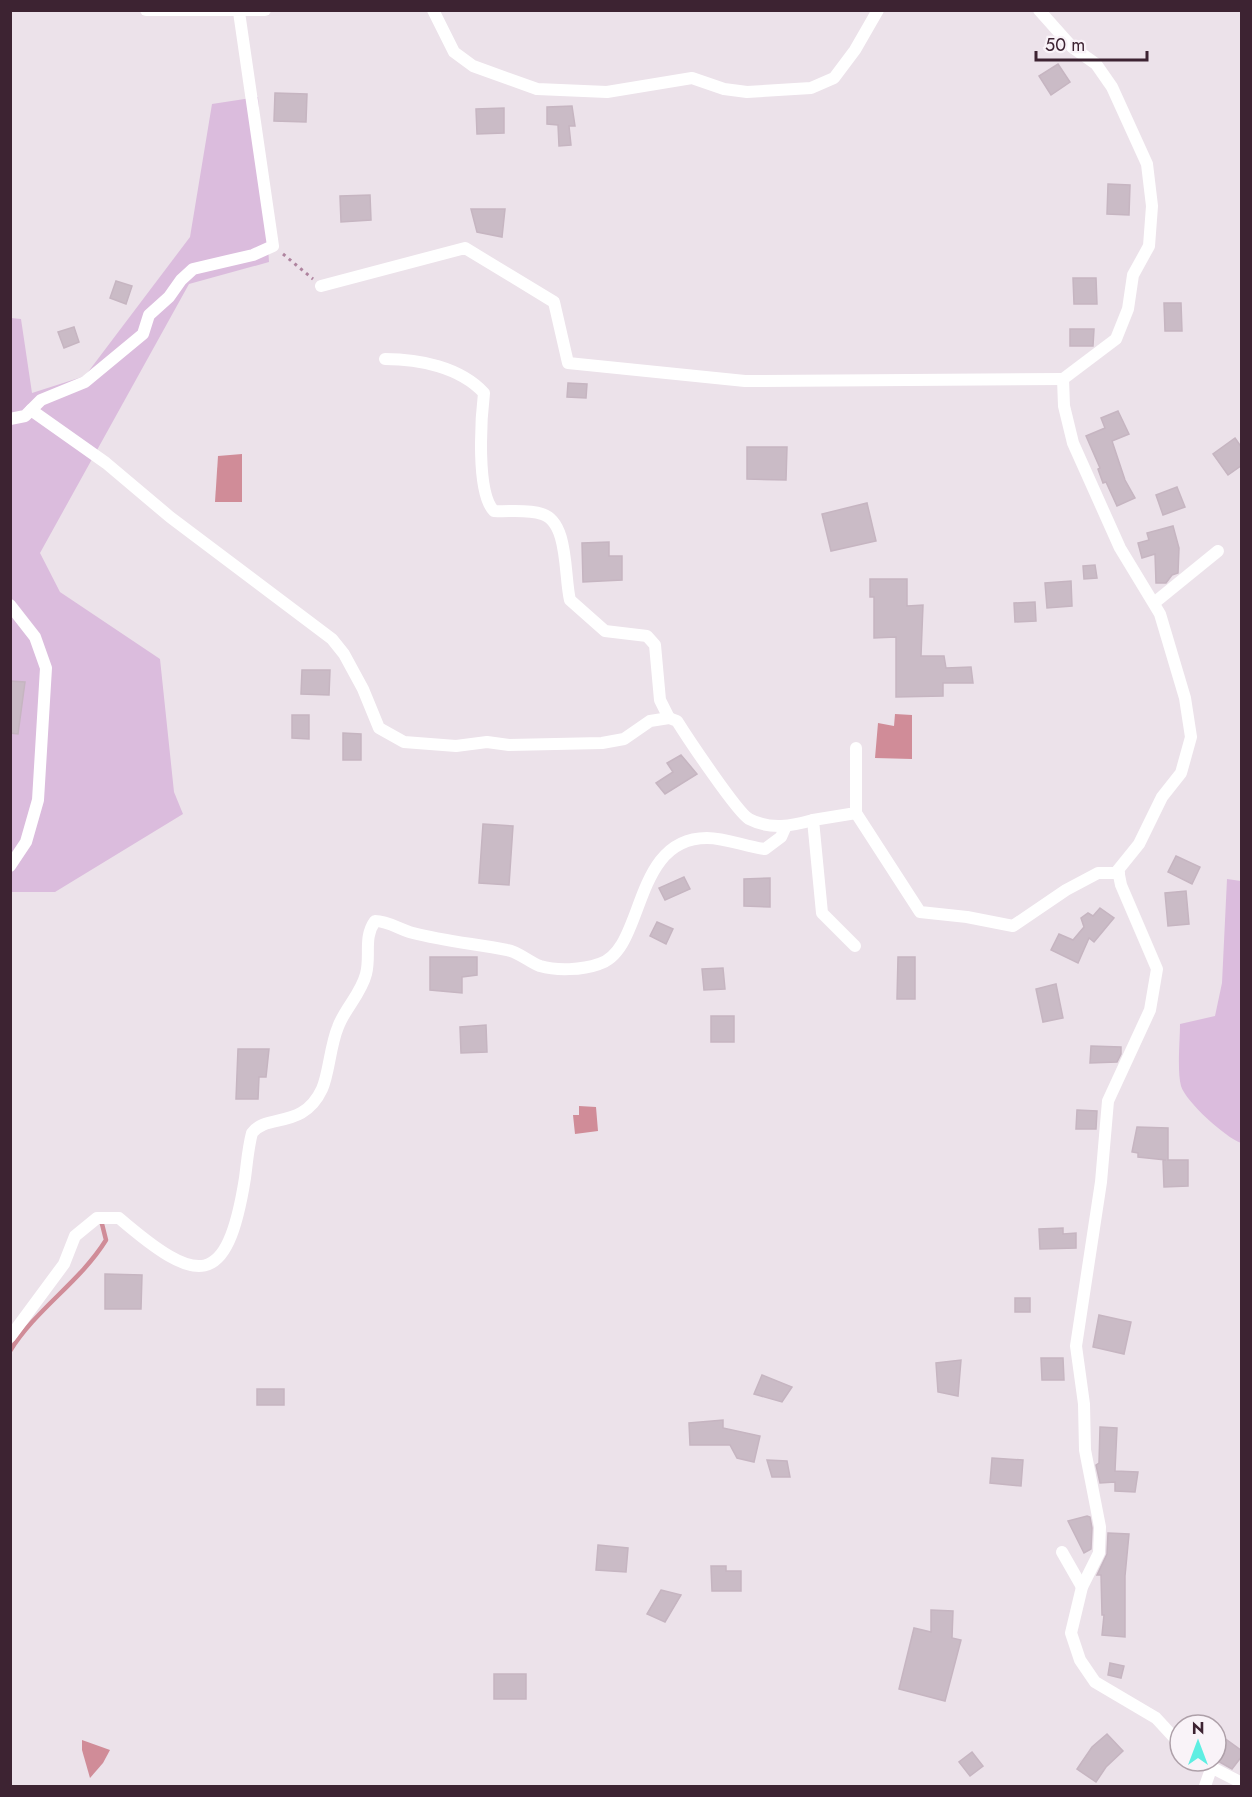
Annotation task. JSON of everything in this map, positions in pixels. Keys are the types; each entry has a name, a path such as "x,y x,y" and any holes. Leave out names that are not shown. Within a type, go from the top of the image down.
{"street":[{"path":"146,10 239,12 265,10"},
{"path":"433,10 454,52 473,66 507,81 537,89 607,92 692,78 724,89 747,92 811,88 834,78 855,50 878,10"},
{"path":"321,286 465,248 554,302 568,363 745,381 1063,379 1116,339 1128,309 1133,275 1149,246 1152,206 1147,164 1112,87 1096,64 1072,47 1039,10"},
{"path":"10,419 25,416 41,400 85,382 143,334 149,315 169,297 181,280 193,269 253,255 273,246 239,12"},
{"path":"385,359 407,359 448,370 474,383 484,393 481,471 484,494 490,506 494,511 542,514 556,523 561,534 570,600 605,631 647,636 655,645 660,700 669,718"},
{"path":"1063,379 1064,406 1070,434 1084,473 1120,548 1160,615 1185,698 1191,737 1181,773 1162,797 1139,844 1119,873 1121,885 1157,969 1150,1010 1108,1101 1101,1182 1077,1346 1084,1404 1085,1450 1100,1527 1099,1553 1082,1587 1071,1633 1080,1660 1095,1682 1156,1718 1168,1731"},
{"path":"31,410 106,463 170,517 332,639 344,654 363,689 379,728 389,736 417,745 456,746 487,742 602,743 624,739 650,721 669,718 677,721 748,819 785,828 813,820 856,813"},
{"path":"1154,603 1218,551"},
{"path":"10,605 35,638 46,668 38,800 26,842 10,866"},
{"path":"855,748 856,813 920,912 967,917 1014,926 1066,890 1098,873 1119,873"},
{"path":"813,820 822,913 855,946"},
{"path":"10,1337 64,1264 75,1236 97,1218 119,1218 154,1247 196,1268 210,1265 220,1259 229,1244 235,1225 252,1133 258,1125 295,1117 310,1106 323,1088 338,1025 359,991 366,973 367,940 375,921 386,921 396,928 442,940 510,950 540,966 563,969 598,965 613,958 623,944 654,870 673,849 706,837 765,849 781,837 785,828"},
{"path":"1062,1552 1082,1587"},
{"path":"1220,1773 1242,1783"}],"path":[{"path":"273,246 321,286"}],"shaded area":[{"path":"258,97 269,262 189,284 40,553 60,592 160,659 174,792 183,814 55,892 11,892 11,318 21,319 32,393 85,376 190,237 212,104"},
{"path":"242,454 242,502 215,502 218,456"},
{"path":"895,714 912,715 912,759 875,758 878,723 894,726"},
{"path":"1227,879 1241,881 1241,1143 1216,1127 1190,1101 1181,1086 1179,1072 1180,1024 1215,1016 1222,983"},
{"path":"579,1106 596,1107 598,1131 575,1134 573,1115 579,1115"},
{"path":"82,1740 110,1750 103,1763 90,1778 82,1750"}],"building":[{"path":"1058,64 1070,82 1051,95 1039,76"},
{"path":"275,93 307,94 306,122 274,121"},
{"path":"572,106 575,126 569,126 571,145 559,146 558,125 547,124 547,107"},
{"path":"504,108 504,133 477,134 476,109"},
{"path":"1108,184 1130,185 1129,215 1107,214"},
{"path":"370,195 371,220 341,222 340,196"},
{"path":"471,209 505,209 502,237 477,232"},
{"path":"1073,278 1096,278 1097,304 1074,304"},
{"path":"116,281 132,286 126,304 110,298"},
{"path":"1164,303 1181,303 1182,331 1165,331"},
{"path":"74,327 79,342 64,348 58,332"},
{"path":"1070,329 1094,329 1093,346 1070,346"},
{"path":"568,383 587,384 586,398 567,397"},
{"path":"1118,411 1129,434 1112,441 1125,480 1135,498 1117,506 1106,482 1103,483 1098,469 1100,468 1086,436 1105,428 1101,418"},
{"path":"1235,438 1242,448 1242,465 1228,475 1213,454"},
{"path":"747,447 787,447 786,480 747,479"},
{"path":"1177,487 1185,507 1163,515 1156,495"},
{"path":"867,503 876,541 831,551 822,514"},
{"path":"1173,526 1179,548 1178,573 1172,575 1166,583 1156,583 1155,554 1142,558 1138,543 1149,540 1147,533"},
{"path":"609,542 609,556 622,556 622,580 583,582 582,543"},
{"path":"1095,565 1097,578 1084,579 1083,566"},
{"path":"870,579 907,579 907,606 923,605 921,656 944,656 946,668 971,667 973,683 943,683 943,696 896,697 896,637 874,638 874,597 870,597"},
{"path":"1071,581 1072,606 1047,608 1045,583"},
{"path":"1035,602 1036,621 1015,622 1014,603"},
{"path":"302,670 330,670 329,695 301,694"},
{"path":"10,681 25,682 18,734 10,733"},
{"path":"292,715 309,715 309,739 292,738"},
{"path":"343,733 361,734 361,760 343,760"},
{"path":"681,755 697,774 665,794 656,783 673,772 667,763"},
{"path":"483,824 513,826 509,885 479,883"},
{"path":"1176,856 1200,867 1192,884 1168,872"},
{"path":"684,877 690,889 665,900 659,888"},
{"path":"770,878 770,907 744,906 744,879"},
{"path":"1186,891 1189,924 1168,926 1165,893"},
{"path":"1100,908 1114,918 1094,942 1089,938 1078,963 1051,950 1059,934 1073,940 1084,927 1081,918 1088,913 1093,916"},
{"path":"657,922 673,929 666,944 650,936"},
{"path":"430,957 477,957 477,975 462,977 462,993 430,990"},
{"path":"898,957 915,957 915,999 897,999"},
{"path":"723,968 725,989 704,990 702,969"},
{"path":"1056,984 1063,1018 1043,1022 1036,989"},
{"path":"711,1016 734,1016 734,1042 711,1042"},
{"path":"486,1025 487,1052 461,1053 460,1027"},
{"path":"1091,1046 1121,1047 1121,1054 1117,1062 1090,1063"},
{"path":"238,1049 269,1049 266,1077 259,1077 258,1099 236,1099"},
{"path":"1077,1110 1097,1111 1096,1129 1076,1129"},
{"path":"1137,1127 1168,1128 1168,1160 1188,1160 1188,1186 1164,1187 1163,1160 1166,1160 1138,1157 1138,1153 1132,1152"},
{"path":"1063,1228 1063,1234 1076,1233 1076,1248 1040,1249 1039,1229"},
{"path":"105,1274 142,1275 141,1309 105,1309"},
{"path":"1015,1298 1030,1298 1030,1312 1015,1312"},
{"path":"1099,1315 1131,1322 1124,1354 1093,1347"},
{"path":"1041,1358 1063,1358 1064,1380 1042,1380"},
{"path":"961,1360 958,1396 938,1392 936,1363"},
{"path":"762,1375 792,1387 782,1402 754,1394"},
{"path":"257,1389 284,1389 284,1405 257,1405"},
{"path":"723,1420 723,1428 760,1436 754,1462 737,1458 730,1445 690,1445 689,1423"},
{"path":"1100,1427 1117,1428 1115,1471 1138,1472 1135,1492 1115,1491 1115,1482 1100,1483 1096,1465 1099,1463"},
{"path":"992,1458 1023,1460 1021,1486 990,1483"},
{"path":"767,1460 787,1461 790,1477 772,1477"},
{"path":"1090,1517 1092,1528 1091,1549 1084,1553 1068,1521"},
{"path":"1108,1533 1129,1534 1125,1576 1125,1637 1102,1635 1104,1615 1102,1615 1101,1575 1097,1575 1107,1554"},
{"path":"598,1545 628,1548 626,1572 596,1570"},
{"path":"711,1566 726,1566 726,1571 741,1571 741,1591 712,1591"},
{"path":"661,1590 681,1595 665,1622 647,1614"},
{"path":"931,1610 953,1611 952,1638 961,1640 945,1701 899,1689 914,1628 931,1632"},
{"path":"1110,1663 1124,1666 1121,1678 1108,1675"},
{"path":"494,1674 526,1674 526,1699 494,1699"},
{"path":"1107,1734 1123,1751 1106,1767 1096,1782 1077,1769 1092,1747"},
{"path":"1228,1741 1242,1751 1242,1756 1232,1769 1228,1767"},
{"path":"972,1752 983,1766 970,1776 959,1762"}],"waterway":[{"path":"10,1351 32,1322 84,1269 106,1240 102,1224"}]}
